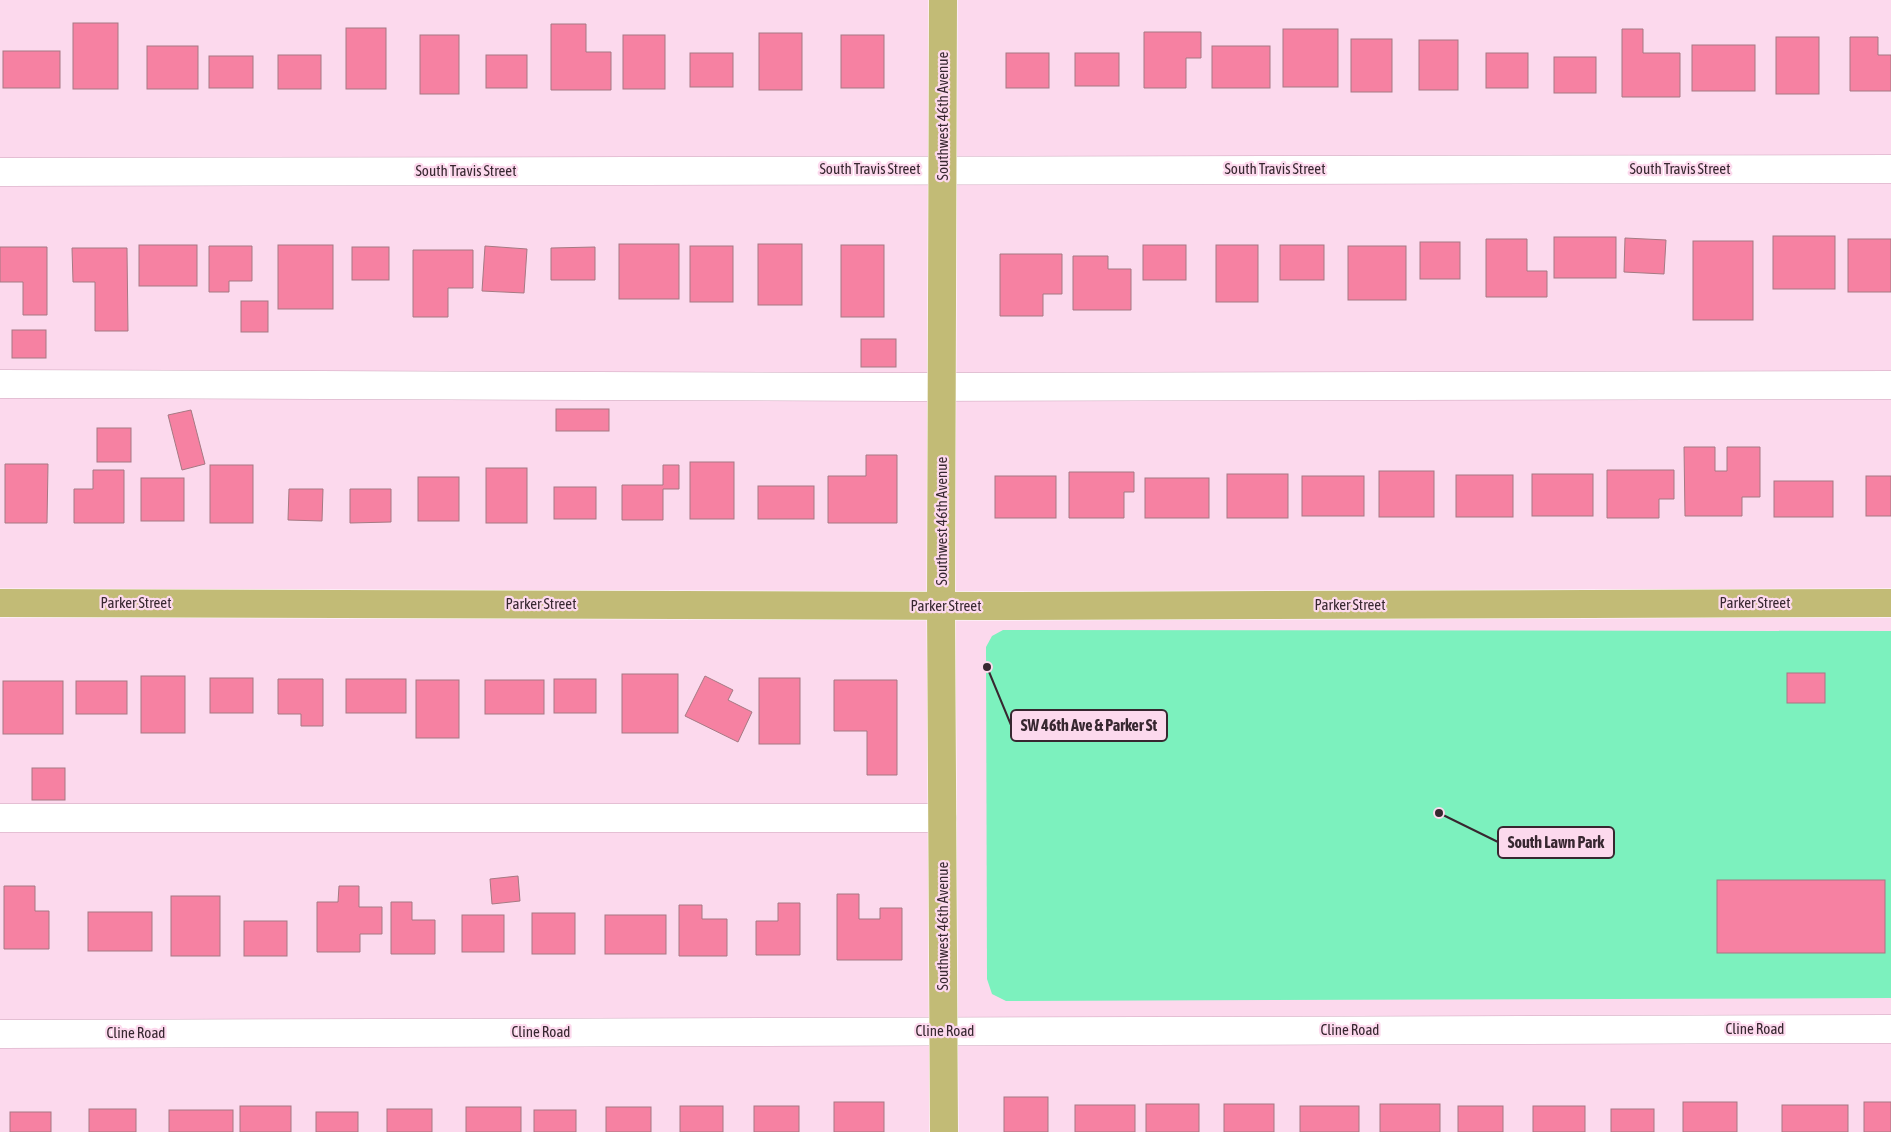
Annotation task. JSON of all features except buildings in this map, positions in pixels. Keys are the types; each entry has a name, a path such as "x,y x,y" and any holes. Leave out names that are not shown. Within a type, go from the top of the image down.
{"main road":[{"name":"Southwest 46th Avenue","path":"943,0 941,606 944,1132"},
{"name":"Parker Street","path":"0,603 941,606 1891,603"}],"street":[{"name":"South Travis Street","path":"0,172 943,169 1891,169"},
{"path":"0,384 942,387 1891,385"},
{"path":"0,818 942,818"},
{"name":"Cline Road","path":"0,1034 1891,1029"}],"green space":[{"path":"1003,630 1891,631 1891,998 1006,1001 992,994 987,979 986,647 992,636"}],"place":[{"name":"SW 46th Ave & Parker St","path":"987,667"},
{"name":"South Lawn Park","path":"1439,813"}]}
